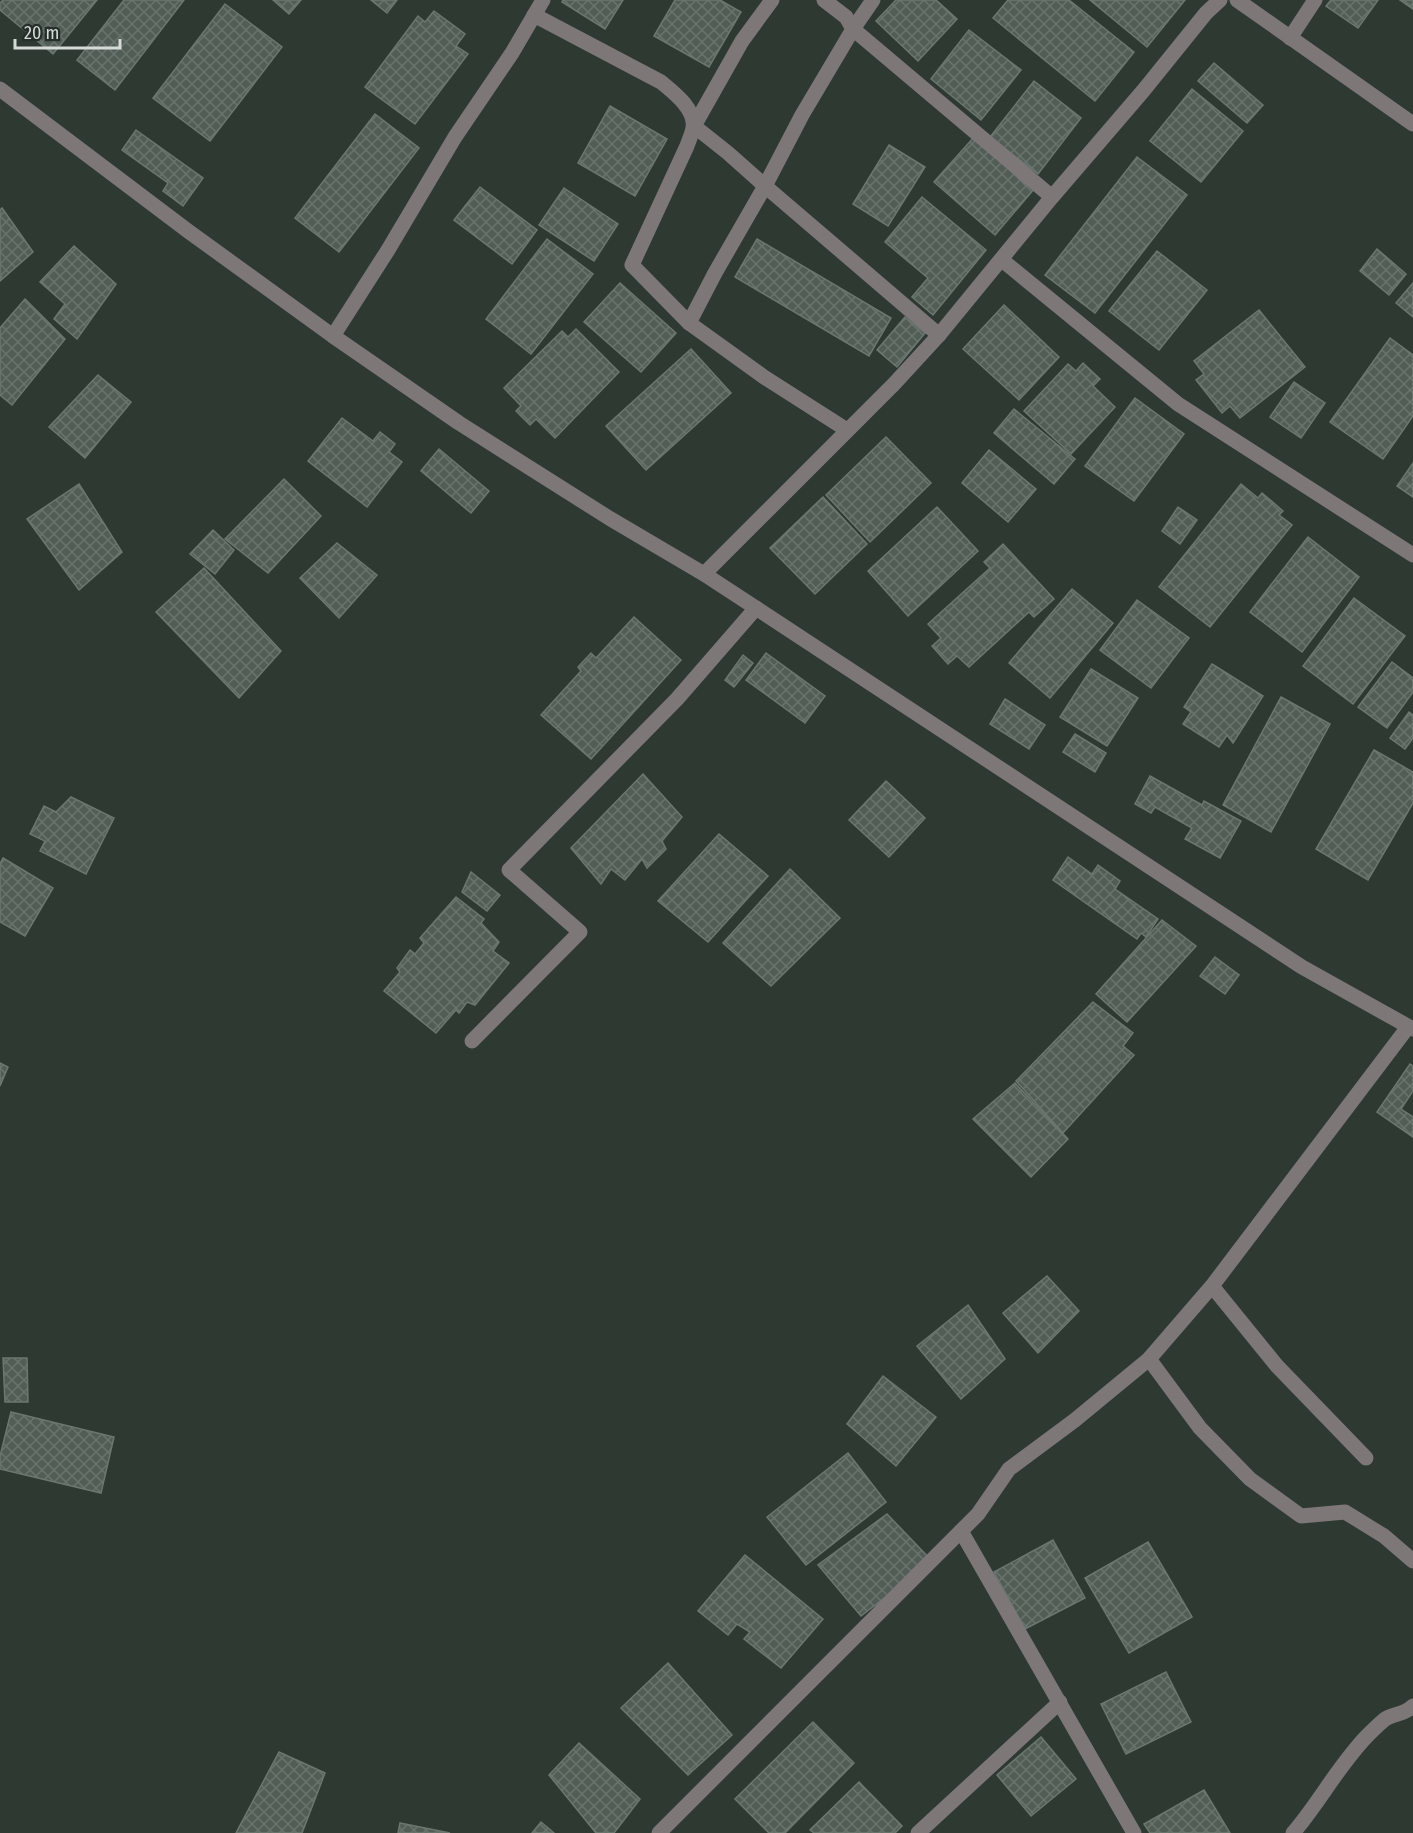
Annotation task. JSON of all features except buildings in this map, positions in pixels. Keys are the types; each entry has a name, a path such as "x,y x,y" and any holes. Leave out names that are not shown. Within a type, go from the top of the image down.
{"street":[{"path":"333,336 455,138 512,53 543,0"},
{"path":"772,0 742,41 694,126 632,266 689,323 764,377 847,430"},
{"path":"824,0 846,17 853,29 1052,197"},
{"path":"689,323 802,115 873,0"},
{"path":"704,574 894,384 939,335 1206,13 1220,0"},
{"path":"1237,0 1413,124"},
{"path":"1290,38 1315,0"},
{"path":"534,15 661,82 678,95 691,114 694,126 729,153 939,335"},
{"path":"0,88 188,231 333,336 459,423 609,518 704,574 1302,966 1411,1028 1212,1286 1149,1359 1075,1420 1009,1469 978,1514 962,1531 659,1833"},
{"path":"1002,260 1178,404 1413,555"},
{"path":"472,1041 580,932 509,870 677,699 756,608"},
{"path":"1212,1286 1277,1366 1366,1458"},
{"path":"1149,1359 1200,1428 1250,1479 1301,1516 1345,1512 1384,1536 1413,1561"},
{"path":"962,1531 1134,1833"},
{"path":"918,1833 1060,1702"},
{"path":"1293,1833 1307,1817 1321,1793 1365,1738 1385,1719 1406,1713 1413,1706"}]}
